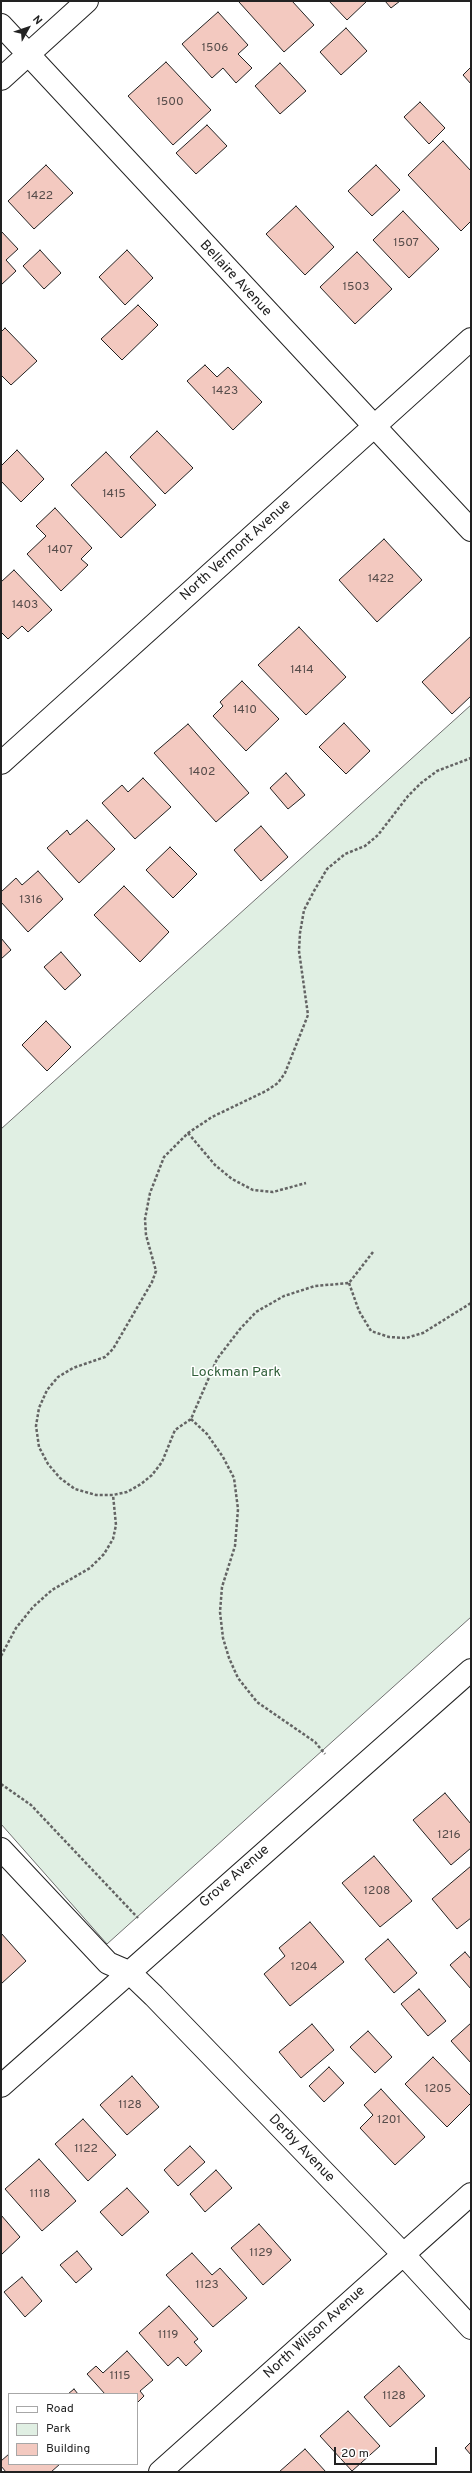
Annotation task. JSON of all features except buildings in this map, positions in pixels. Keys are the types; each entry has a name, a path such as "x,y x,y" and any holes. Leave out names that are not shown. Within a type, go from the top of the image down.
{"street":[{"path":"1,79 88,1"},
{"name":"Bellaire Avenue","path":"1,25 373,427 471,530"},
{"name":"North Vermont Avenue","path":"1,763 471,339"},
{"name":"Grove Avenue","path":"1,2086 471,1670"},
{"path":"1,1850 108,1963 129,1972"},
{"name":"Derby Avenue","path":"129,1972 403,2254 471,2328"},
{"name":"North Wilson Avenue","path":"160,2472 471,2194"}],"path":[{"path":"373,1252 349,1284 315,1286 284,1296 256,1312 240,1329 217,1359 191,1419 175,1430 162,1462 152,1475 127,1492 113,1496 96,1495 75,1489 60,1478 48,1464 38,1447 36,1426 38,1408 47,1390 58,1377 73,1368 105,1357 113,1349 152,1282 156,1271 146,1235 145,1219 150,1192 164,1157 188,1133 212,1117 266,1091 278,1083 285,1073 308,1014 299,951 304,910 328,869 345,854 364,846 378,835 408,796 437,771 471,758"},
{"path":"188,1133 215,1165 232,1179 253,1190 273,1192 306,1183"},
{"path":"349,1284 359,1311 371,1331 389,1337 406,1338 423,1333 471,1303"},
{"path":"191,1419 207,1434 223,1457 234,1478 238,1509 235,1546 222,1587 220,1612 223,1638 229,1658 238,1678 257,1702 315,1742 325,1754"},
{"path":"1,1656 16,1628 33,1607 52,1590 90,1568 104,1554 112,1539 116,1525 113,1496"},
{"path":"1,1784 13,1790 31,1805 138,1918"}],"green space":[{"name":"Lockman Park","path":"471,705 471,1617 107,1944 1,1824 1,1129"}]}
